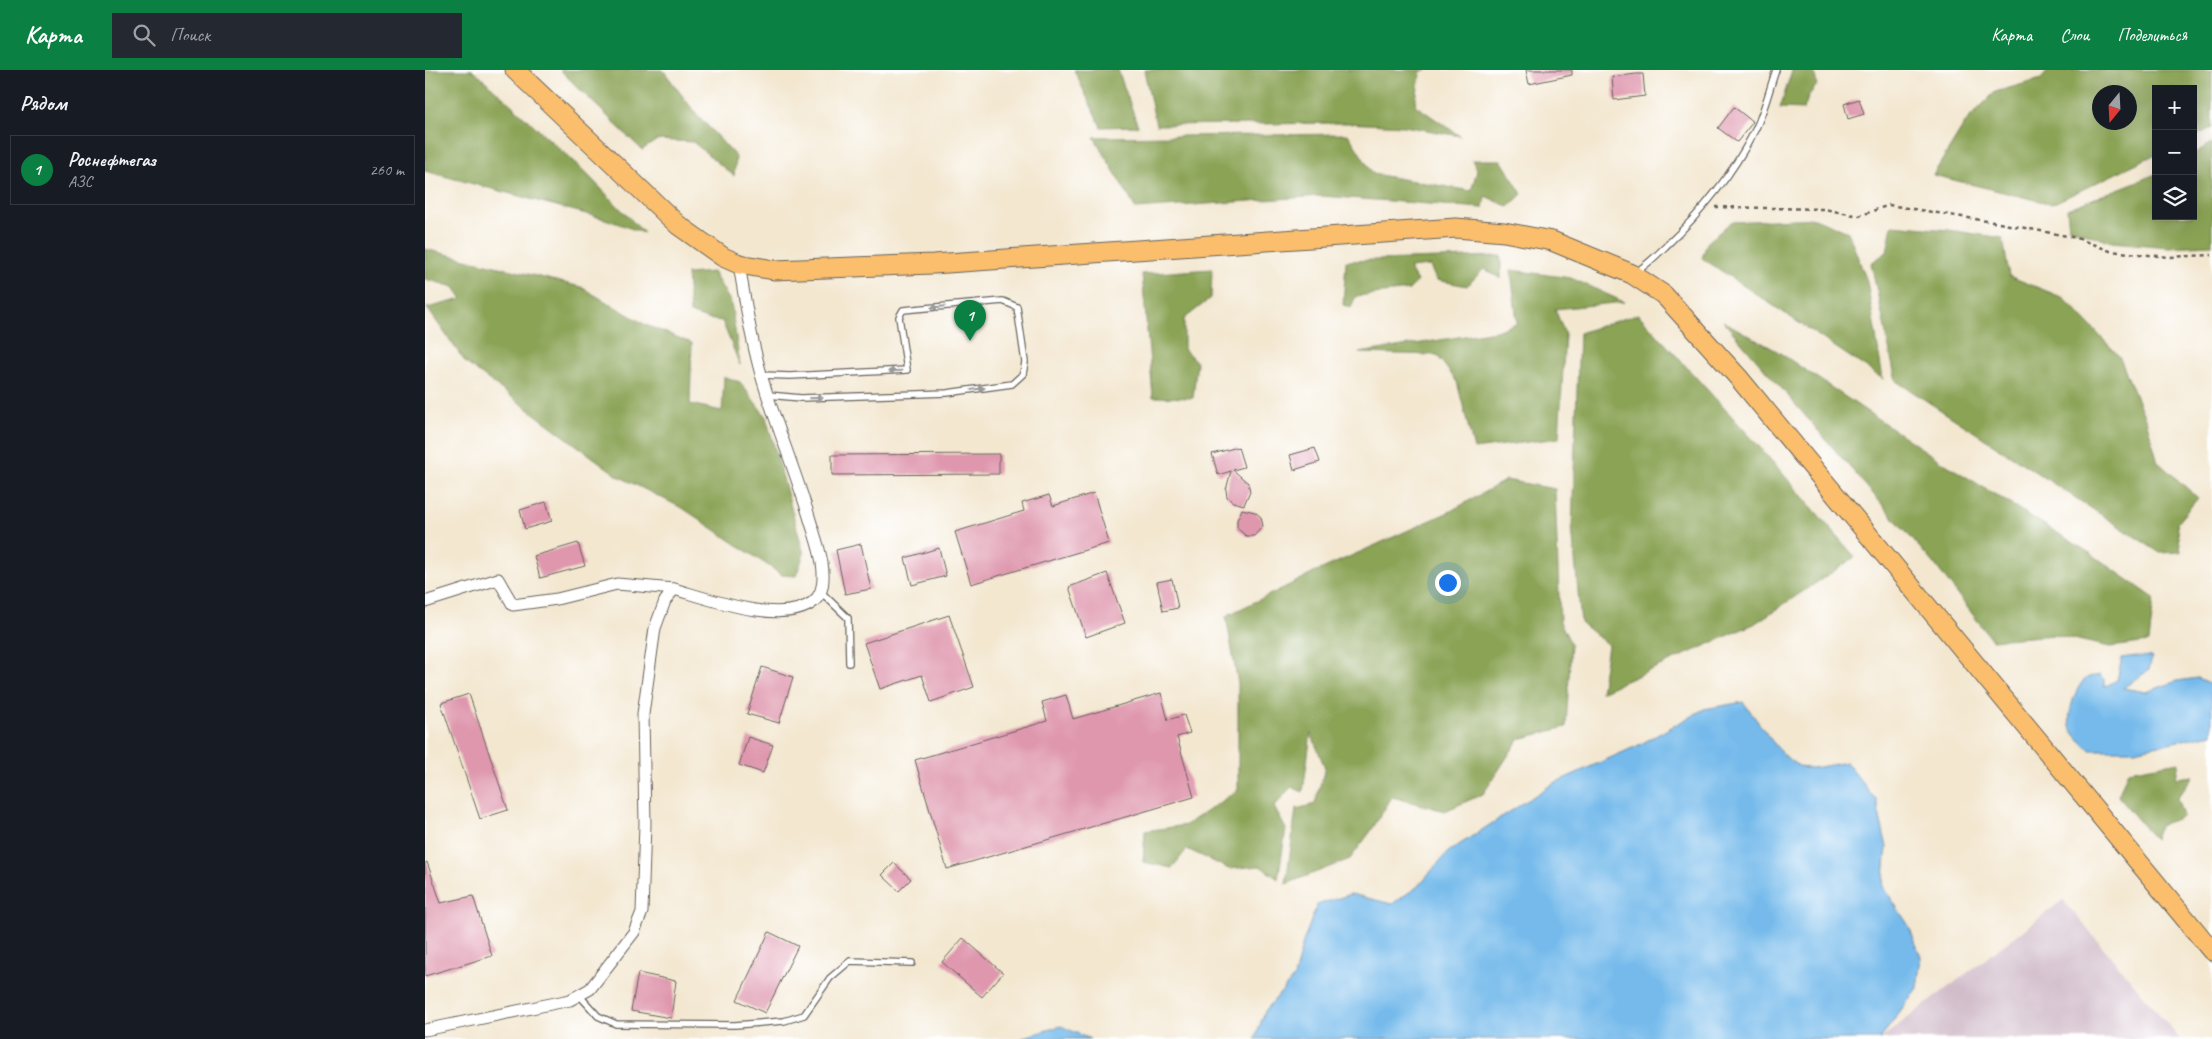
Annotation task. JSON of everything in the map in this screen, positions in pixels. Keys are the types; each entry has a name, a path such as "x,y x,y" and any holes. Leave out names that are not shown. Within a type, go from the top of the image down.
{"main road":[{"path":"515,70 678,225 723,258 739,264 774,270 933,264 1456,228 1504,232 1552,241 1632,274 1664,295 1738,377 2212,951"}],"street":[{"path":"425,602 498,579 513,605 557,599 617,584 674,589 719,602 776,613 797,610 814,602 821,592 824,578 822,562 797,476 761,375 745,307 739,264"},
{"path":"425,1030 570,1000 591,989 634,932 642,912 645,824 643,714 655,628 665,601 674,589"}],"lane":[{"path":"1632,274 1645,267 1703,207 1733,168 1755,130 1776,70"},
{"path":"761,375 789,376 907,370 899,318 903,310 1003,301 1017,307 1025,362 1023,374 1012,384 947,394 801,398 767,395"},
{"path":"821,592 848,618 849,663"},
{"path":"579,995 597,1016 616,1024 735,1025 784,1021 804,1015 830,978 850,961 912,963"}],"path":[{"path":"1703,207 1824,209 1859,216 1889,205 2077,238 2110,251 2167,257 2212,255"}],"shaded area":[{"path":"2063,900 2180,1039 1880,1039"}],"green space":[{"path":"425,70 473,70 584,171 644,233 605,219 425,171"},
{"path":"560,70 663,70 693,110 736,157 734,176 693,142 657,140 642,150"},
{"path":"1074,70 1118,70 1138,126 1101,127"},
{"path":"1144,70 1427,70 1421,71 1415,105 1460,136 1404,126 1346,123 1156,125"},
{"path":"1792,70 1814,70 1817,85 1809,95 1804,109 1780,108"},
{"path":"2049,70 2212,70 2212,128 2197,135 2197,85 2152,85 2152,156 2052,204 1933,175 1967,120 1995,92 2041,79"},
{"path":"1348,134 1373,174 1471,191 1477,171 1472,160 1501,160 1522,194 1509,207 1485,196 1483,208 1321,196 1136,209 1094,137"},
{"path":"2212,143 2212,245 2168,247 2112,242 2069,228 2067,209 2152,176 2152,220 2197,220 2197,152"},
{"path":"1815,218 1848,232 1867,281 1883,379 1702,258 1707,243 1731,222"},
{"path":"1892,225 1948,230 2003,238 2009,276 2064,298 2119,356 2147,423 2158,462 2198,498 2177,523 2181,552 2160,553 1896,381 1871,263 1887,252"},
{"path":"425,249 581,287 646,325 692,343 690,404 722,411 724,377 740,382 766,417 804,554 796,576 782,575 684,509 618,476 466,363 427,308 462,299 454,287 425,279"},
{"path":"1501,256 1501,279 1484,269 1467,286 1436,280 1430,266 1409,268 1417,281 1409,290 1356,296 1351,307 1343,305 1346,261"},
{"path":"1212,269 1211,298 1184,319 1184,349 1197,362 1193,398 1153,397 1142,274"},
{"path":"1511,270 1571,278 1624,302 1555,309 1565,334 1559,438 1474,449 1457,382 1437,355 1359,353 1496,331 1517,323"},
{"path":"713,272 731,303 740,365 722,321 707,319 690,313 687,274"},
{"path":"1638,314 1757,444 1855,557 1754,624 1601,692 1608,645 1581,623 1572,528 1579,333"},
{"path":"1723,321 1777,351 1939,460 2090,553 2154,598 2149,642 2110,647 2055,635 1992,640 1939,570"},
{"path":"1506,480 1555,489 1560,622 1571,644 1566,727 1519,739 1483,794 1445,811 1392,797 1371,831 1350,859 1286,884 1296,809 1315,804 1325,768 1311,733 1303,792 1291,787 1274,807 1286,829 1278,879 1260,866 1229,869 1187,849 1172,868 1143,862 1145,831 1186,825 1238,790 1238,684 1226,616 1322,569 1449,512"},
{"path":"2179,762 2176,778 2193,776 2177,798 2183,816 2159,826 2155,840 2118,796 2128,771"}],"water":[{"path":"2136,656 2152,657 2149,670 2123,688 2146,692 2177,681 2198,678 2212,684 2212,734 2135,750 2090,750 2076,736 2071,729 2069,721 2073,699 2080,685 2089,677 2100,675 2104,679 2104,687 2117,680 2122,658"},
{"path":"1743,702 1772,741 1789,760 1798,766 1807,768 1846,762 1876,800 1887,847 1883,886 1909,926 1921,957 1917,988 1880,1039 1255,1039 1265,1011 1294,977 1303,942 1317,905 1351,894 1392,904 1417,887 1448,852 1554,783 1639,745 1704,709"},
{"path":"1061,1026 1090,1039 1023,1039 1024,1037"}],"building":[{"path":"1526,70 1572,70 1572,75 1529,84"},
{"path":"1643,74 1645,96 1614,100 1612,77"},
{"path":"1859,99 1864,114 1848,119 1844,104"},
{"path":"1734,107 1753,122 1737,142 1718,128"},
{"path":"1238,447 1244,467 1233,470 1248,483 1250,491 1244,505 1233,502 1227,497 1226,490 1231,471 1218,475 1212,454"},
{"path":"1315,448 1320,462 1294,470 1290,455"},
{"path":"999,454 999,474 832,475 832,455"},
{"path":"1094,493 1109,543 971,584 955,532 1024,511 1022,503 1049,495 1053,506"},
{"path":"546,502 552,521 525,529 520,510"},
{"path":"1242,509 1255,512 1261,517 1263,526 1254,536 1246,536 1237,528 1237,520"},
{"path":"578,543 585,566 540,578 534,556"},
{"path":"861,544 871,589 845,594 836,550"},
{"path":"939,548 946,576 912,585 905,558"},
{"path":"1107,573 1125,623 1086,637 1069,587"},
{"path":"1172,579 1178,608 1163,611 1157,582"},
{"path":"949,615 974,687 931,702 922,675 880,689 864,643"},
{"path":"762,667 793,677 779,723 747,714"},
{"path":"1161,693 1168,720 1184,715 1190,733 1177,737 1194,797 947,869 915,760 1047,721 1042,702 1066,695 1073,719"},
{"path":"469,694 508,810 480,819 441,703"},
{"path":"748,737 773,745 763,773 739,765"},
{"path":"427,862 441,903 473,896 492,956 425,976 425,863"},
{"path":"894,863 911,879 899,891 882,875"},
{"path":"769,932 798,946 765,1013 737,1000"},
{"path":"963,938 1003,973 982,997 942,962"},
{"path":"638,973 676,981 671,1018 631,1011"}],"place":[{"name":"Роснефтегаз","path":"970,341"}]}
